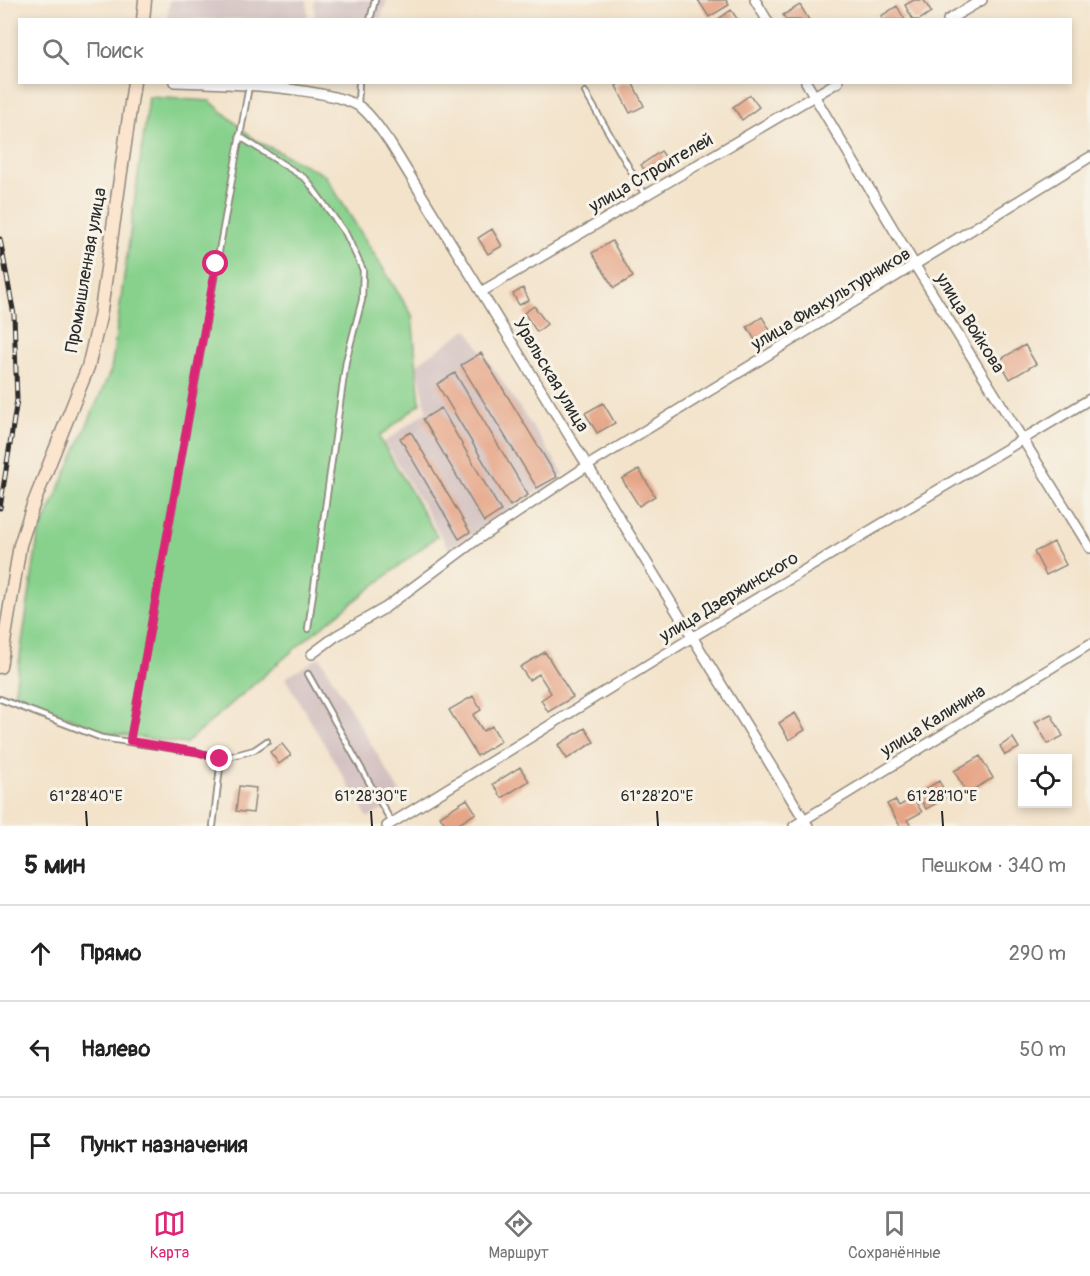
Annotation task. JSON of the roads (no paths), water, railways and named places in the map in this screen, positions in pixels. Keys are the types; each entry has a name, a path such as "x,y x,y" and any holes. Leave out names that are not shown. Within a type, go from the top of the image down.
{"main road":[{"path":"142,18 145,0"},
{"name":"Промышленная улица","path":"0,667 20,545 33,505 88,367 100,316 134,84"}],"street":[{"path":"756,0 766,18"},
{"path":"951,18 982,0"},
{"name":"Уральская улица","path":"249,84 337,98 363,109 390,143 806,823"},
{"name":"улица Войкова","path":"807,84 916,267 1090,548"},
{"name":"улица Строителей","path":"481,292 835,84"},
{"name":"улица Физкультурников","path":"312,654 336,636 385,608 475,541 587,466 916,267 1090,157"},
{"name":"улица Дзержинского","path":"390,824 691,638 1090,399"},
{"name":"улица Калинина","path":"794,826 806,823 1090,644"}],"lane":[{"path":"370,18 375,0"},
{"path":"130,741 249,84"},
{"path":"358,107 359,84"},
{"path":"585,92 645,195"},
{"path":"239,136 306,178 346,234 363,270 362,300 346,362 308,629"},
{"path":"308,674 390,824"},
{"path":"0,699 102,738 197,752 220,759 254,750 267,741"},
{"path":"213,826 220,759"}],"railway":[{"path":"0,239 14,315 17,400 0,508"}]}
